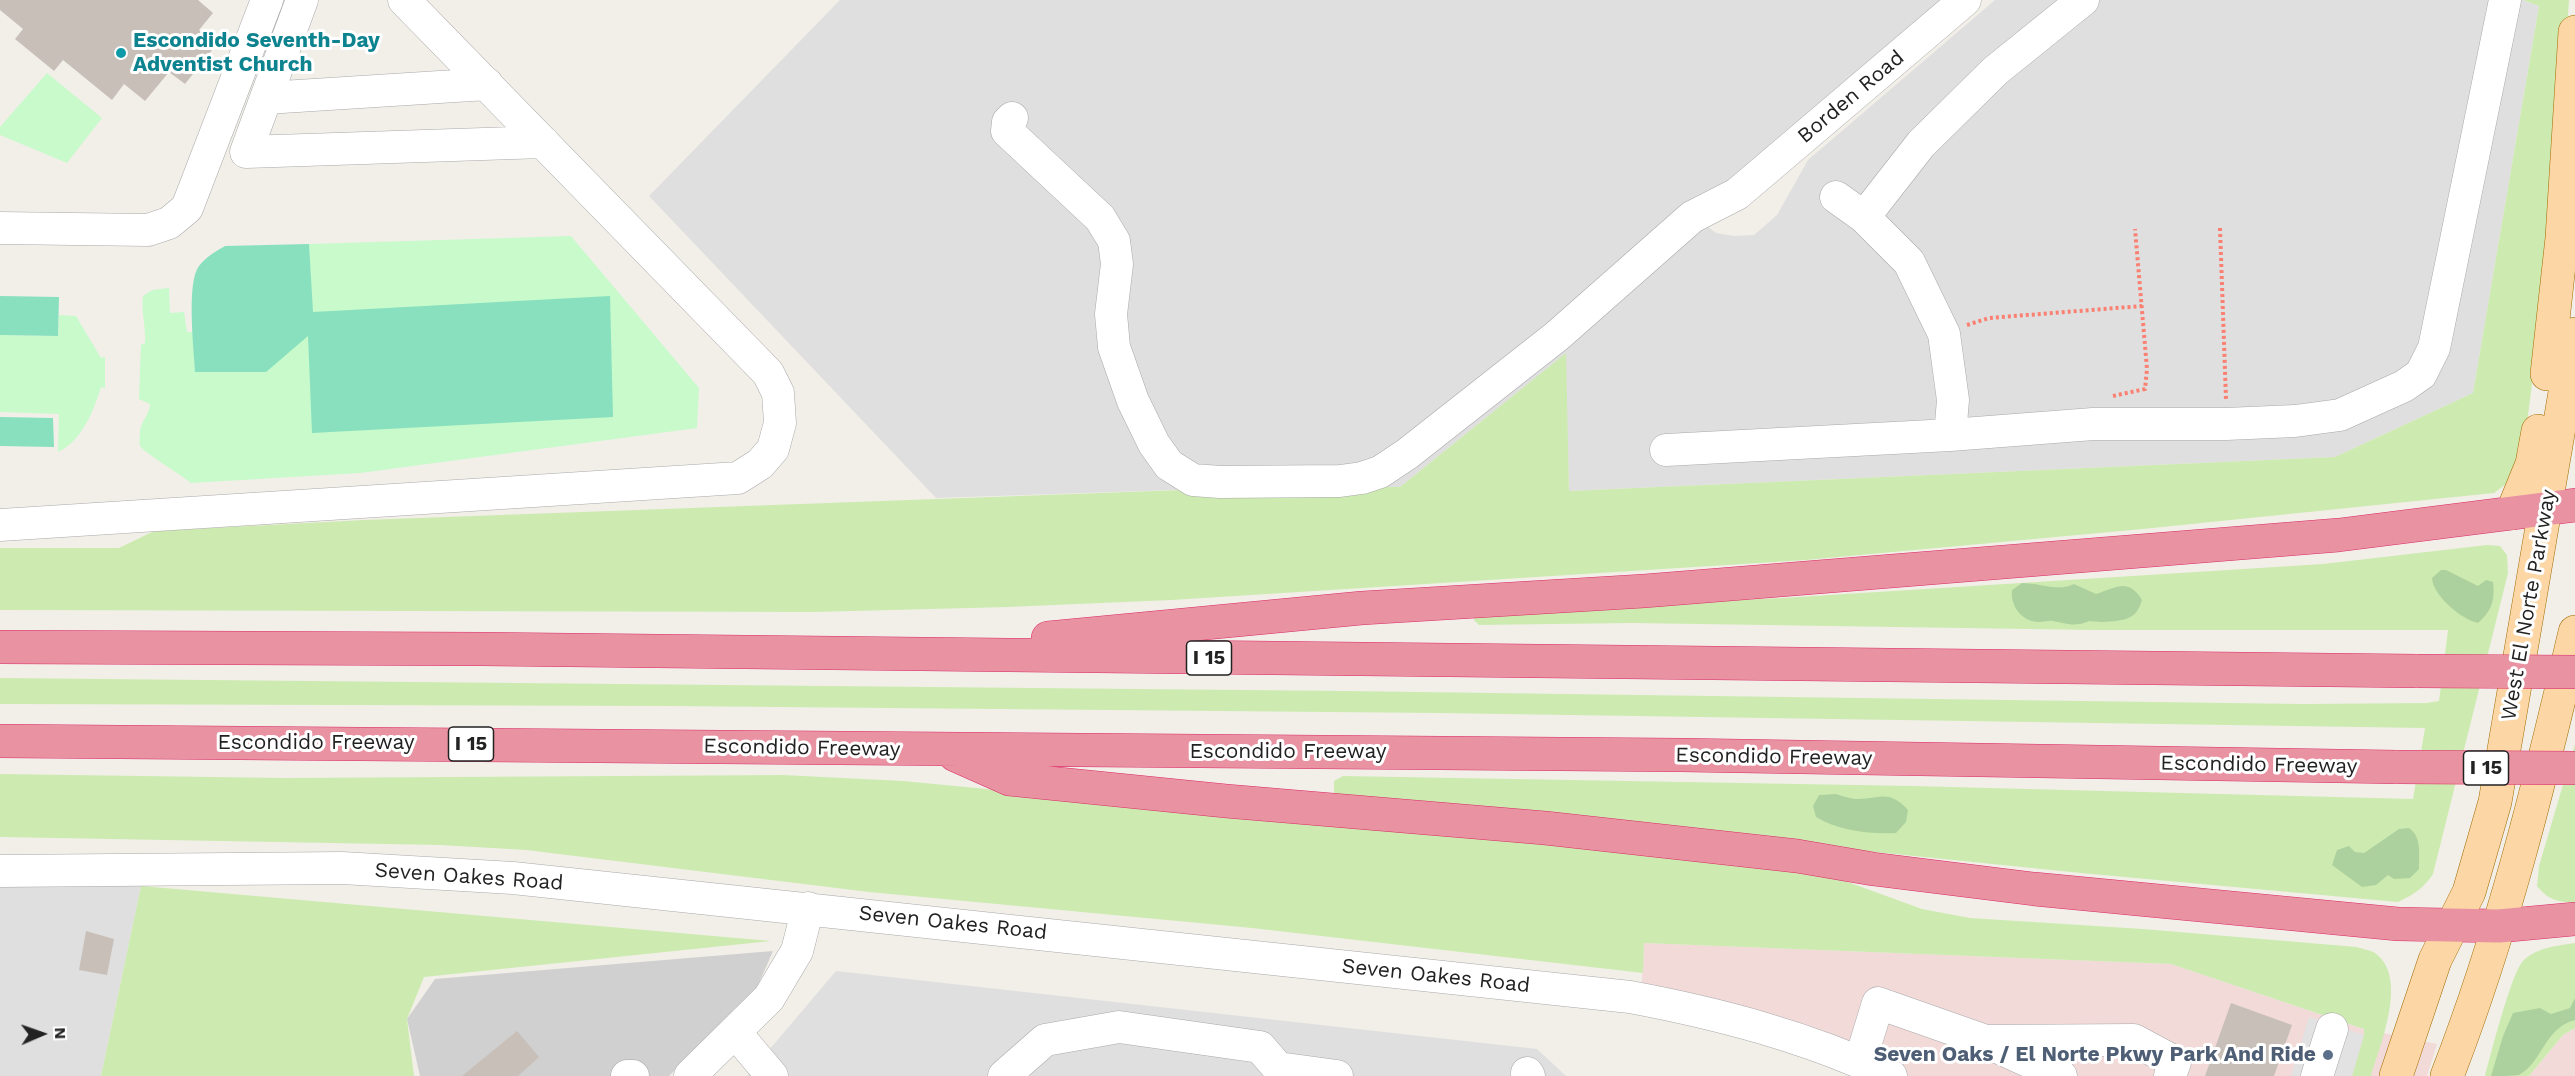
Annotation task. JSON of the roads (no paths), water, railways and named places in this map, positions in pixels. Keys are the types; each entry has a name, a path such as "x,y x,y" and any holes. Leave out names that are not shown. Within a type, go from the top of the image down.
{"highway":[{"path":"903,654 1166,625 1351,609 1644,591 2316,537 2561,507"},
{"name":"I 15","path":"0,647 2575,672"},
{"name":"Escondido Freeway","path":"0,741 1681,755 2575,768"},
{"path":"943,749 1009,779 1226,801 1545,828 1797,856 1873,869 2034,889 2398,924 2499,926 2575,919"}],"main road":[{"path":"2512,513 2532,464 2549,362 2562,238 2575,32"},
{"name":"West El Norte Parkway","path":"2396,1076 2435,960 2469,892 2495,802 2561,507 2575,334"},
{"path":"2447,1076 2499,926 2531,815 2575,632"}],"street":[{"path":"0,228 148,230 169,223 187,208 267,0"},
{"path":"302,0 246,152 543,142"},
{"path":"0,525 738,478 760,464 773,449 780,423 778,393 768,373 404,0"},
{"name":"Borden Road","path":"1012,118 1008,122 1007,131 1100,218 1114,241 1117,264 1111,314 1114,347 1133,401 1154,444 1169,465 1193,480 1220,482 1340,481 1362,478 1380,472 1407,454 1557,336 1692,217 1737,194 1965,0"},
{"path":"1864,217 1921,144 1995,71 2083,0"},
{"path":"1665,450 1950,435 2093,424 2226,424 2295,421 2340,414 2404,386 2421,374 2434,348 2504,2"},
{"path":"266,98 487,84"},
{"path":"1836,197 1864,217 1909,262 1944,334 1953,400 1950,435"},
{"name":"Seven Oakes Road","path":"0,871 342,868 513,878 1630,997 1713,1013 1787,1034 1891,1076"},
{"path":"690,1076 769,999 797,951 808,908"},
{"path":"1860,1062 1878,1003 1986,1041 2061,1076"},
{"path":"1004,1076 1045,1040 1119,1027 1260,1047 1278,1068 1337,1076"},
{"path":"2317,1076 2332,1029"},
{"path":"735,1032 772,1076"},
{"path":"1986,1041 2134,1040 2175,1062 2170,1076"},
{"path":"627,1076 633,1076"}],"place":[{"name":"Escondido Seventh-Day Adventist Church","path":"121,53"},
{"name":"Seven Oaks / El Norte Pkwy Park And Ride","path":"2328,1055"}]}
